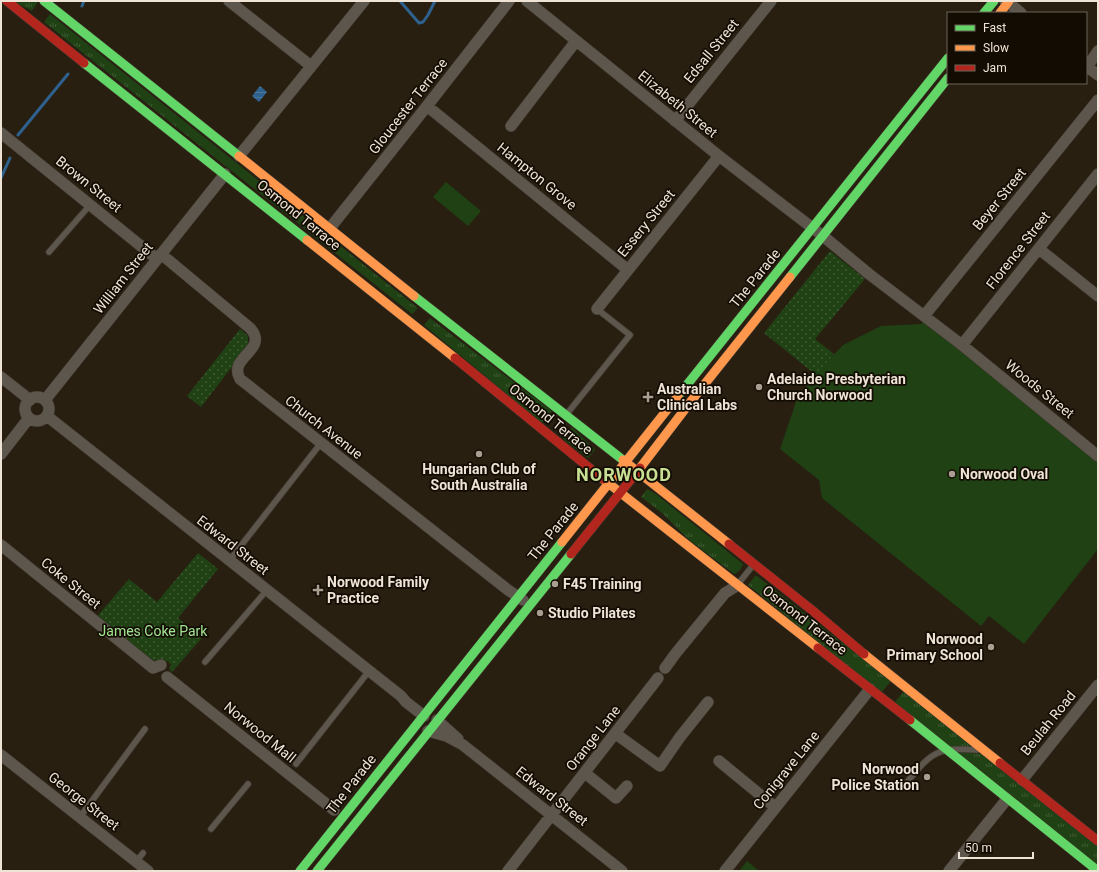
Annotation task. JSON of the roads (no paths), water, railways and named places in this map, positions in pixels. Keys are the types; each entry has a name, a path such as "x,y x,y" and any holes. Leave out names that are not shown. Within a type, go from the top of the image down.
{"street":[{"name":"Osmond Terrace","path":"7,1 41,11 239,156 330,228 538,427 1098,871"},
{"path":"229,1 311,66"},
{"path":"239,156 364,1"},
{"name":"Gloucester Terrace","path":"330,228 428,106 509,1"},
{"name":"Elizabeth Street","path":"527,1 719,156 924,316"},
{"name":"Edsall Street","path":"675,121 771,1"},
{"path":"985,12 994,1"},
{"path":"1001,12 1008,1 1020,12"},
{"name":"Osmond Terrace","path":"41,11 225,174 421,316 565,415 814,611 886,673 1098,840"},
{"path":"511,126 576,41"},
{"path":"1087,65 1098,51"},
{"name":"The Parade","path":"300,871 947,59"},
{"path":"1087,67 1098,75"},
{"name":"The Parade","path":"317,871 637,472 947,79"},
{"name":"Beyer Street","path":"924,316 1098,100"},
{"name":"Hampton Grove","path":"428,106 628,270"},
{"path":"908,109 917,117"},
{"name":"Brown Street","path":"1,133 90,205 159,257"},
{"name":"Essery Street","path":"597,308 719,156"},
{"name":"William Street","path":"45,400 225,174"},
{"name":"Florence Street","path":"962,346 1098,174"},
{"path":"1039,249 1098,296"},
{"name":"Church Avenue","path":"159,257 255,333 256,340 253,347 237,367 237,374 240,379 508,590 530,605"},
{"name":"Woods Street","path":"924,316 1098,456"},
{"path":"721,342 731,351"},
{"path":"1,377 30,400"},
{"path":"37,397 45,400 49,408 47,416 40,421 29,418 26,415 25,407 30,400 37,397"},
{"name":"Edward Street","path":"47,416 401,696 424,716"},
{"path":"1,454 29,418"},
{"name":"Coke Street","path":"1,545 153,668 161,665"},
{"path":"665,668 725,593 738,585"},
{"name":"Norwood Mall","path":"167,677 334,810"},
{"name":"Orange Lane","path":"508,871 616,734 658,678"},
{"name":"Beulah Road","path":"1022,780 1098,685"},
{"name":"Conigrave Lane","path":"725,871 870,689"},
{"name":"Edward Street","path":"401,696 415,702 432,706"},
{"path":"616,734 660,766 680,737 708,702"},
{"path":"424,716 437,720"},
{"name":"Edward Street","path":"437,720 457,737 463,746"},
{"name":"Edward Street","path":"428,731 446,736 463,746 622,871"},
{"name":"George Street","path":"1,755 80,817 140,857 148,871"},
{"path":"719,761 775,807"},
{"path":"585,773 616,798 627,786"},
{"path":"949,871 1007,799"}],"lane":[{"path":"49,252 90,205"},
{"path":"565,415 630,335 597,308"},
{"path":"229,561 322,443"},
{"path":"738,585 754,564"},
{"path":"205,662 266,590"},
{"path":"296,764 369,671"},
{"path":"80,817 146,729"},
{"path":"908,781 923,763 934,755 947,750 983,750"},
{"path":"211,828 248,784"}],"water":[{"path":"260,86 267,92 259,102 252,96"}],"waterway":[{"path":"82,6 84,1"},
{"path":"400,1 419,23 423,22 435,1"},
{"path":"18,135 68,74"},
{"path":"1,178 10,158"}],"place":[{"name":"Adelaide Presbyterian Church Norwood","path":"759,387"},
{"name":"Australian Clinical Labs","path":"648,397"},
{"name":"Hungarian Club of South Australia","path":"479,454"},
{"name":"Norwood Oval","path":"952,474"},
{"name":"F45 Training","path":"555,584"},
{"name":"Norwood Family Practice","path":"318,590"},
{"name":"Studio Pilates","path":"540,613"},
{"name":"Norwood Primary School","path":"991,647"},
{"name":"Norwood Police Station","path":"927,777"}],"district":[{"name":"NORWOOD","path":"624,474"}],"park label":[{"name":"James Coke Park","path":"153,631"}]}
